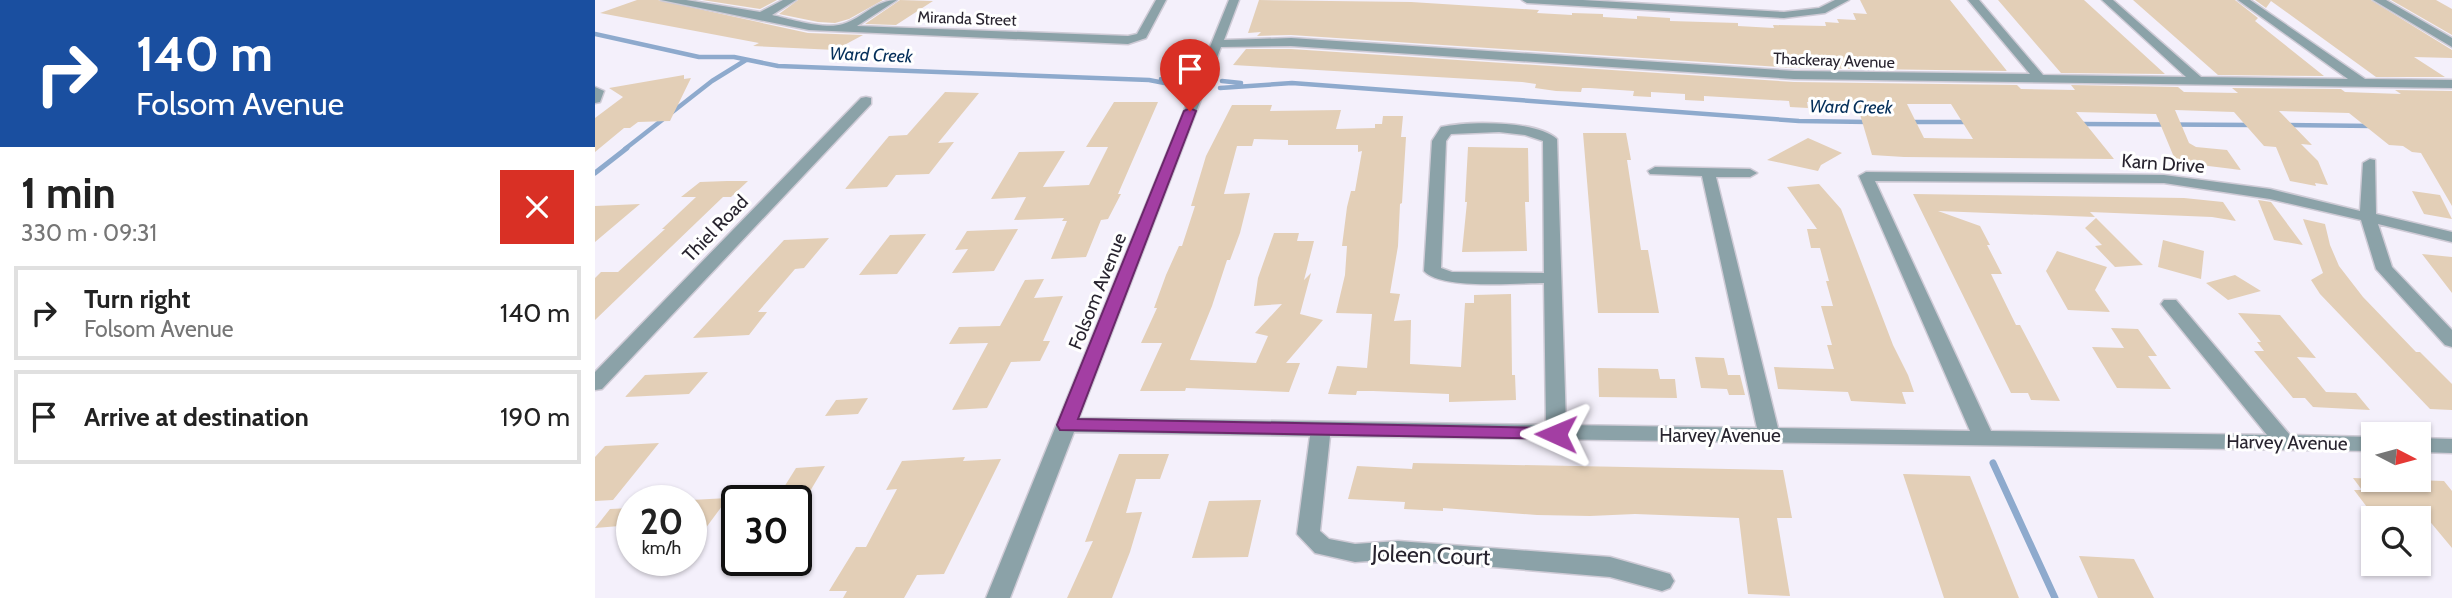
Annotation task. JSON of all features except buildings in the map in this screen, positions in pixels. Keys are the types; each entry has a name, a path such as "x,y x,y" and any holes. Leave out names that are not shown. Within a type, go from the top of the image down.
{"street":[{"name":"Miranda Street","path":"666,0 684,1 809,27 1128,40 1142,36 1159,0"},
{"path":"762,16 791,0"},
{"path":"843,29 892,0"},
{"name":"Folsom Avenue","path":"998,598 1234,0"},
{"path":"1527,0 1784,15 1821,11 1844,0"},
{"path":"1973,0 2040,79"},
{"path":"2106,0 2198,81"},
{"path":"2243,0 2362,83"},
{"path":"2378,0 2452,43"},
{"name":"Thackeray Avenue","path":"1216,44 1290,42 1794,75 2452,84"},
{"name":"Thiel Road","path":"595,384 866,101"},
{"path":"1553,278 1450,277 1432,271 1440,141 1446,130 1488,128 1537,133 1550,139 1553,278 1556,434"},
{"path":"2370,163 2368,216 2384,269 2452,341"},
{"path":"1655,171 1750,173"},
{"path":"1708,172 1769,435"},
{"name":"Karn Drive","path":"1983,436 1866,176 2164,179 2270,194 2452,237"},
{"path":"2170,304 2283,441"},
{"name":"Harvey Avenue","path":"1067,425 1556,434 1983,436 2361,444"},
{"name":"Joleen Court","path":"1321,429 1308,534 1323,547 1355,553 1398,550 1610,567 1662,581"},
{"path":"2431,445 2452,446"}],"waterway":[{"name":"Ward Creek","path":"595,34 699,57 734,57 778,66 1149,80 1180,86"},
{"path":"625,149 712,81 746,60"},
{"name":"Ward Creek","path":"1161,79 1183,78"},
{"name":"Ward Creek","path":"1222,81 1241,83"},
{"name":"Ward Creek","path":"1220,88 1292,83 1799,121 1869,122"},
{"name":"Ward Creek","path":"1908,122 1971,122"},
{"name":"Ward Creek","path":"2079,124 2254,125"},
{"name":"Ward Creek","path":"2286,125 2373,126"},
{"path":"595,173 627,148"},
{"path":"1993,463 2055,598"}],"route":[{"path":"1190,111 1067,425 1556,434"}]}
